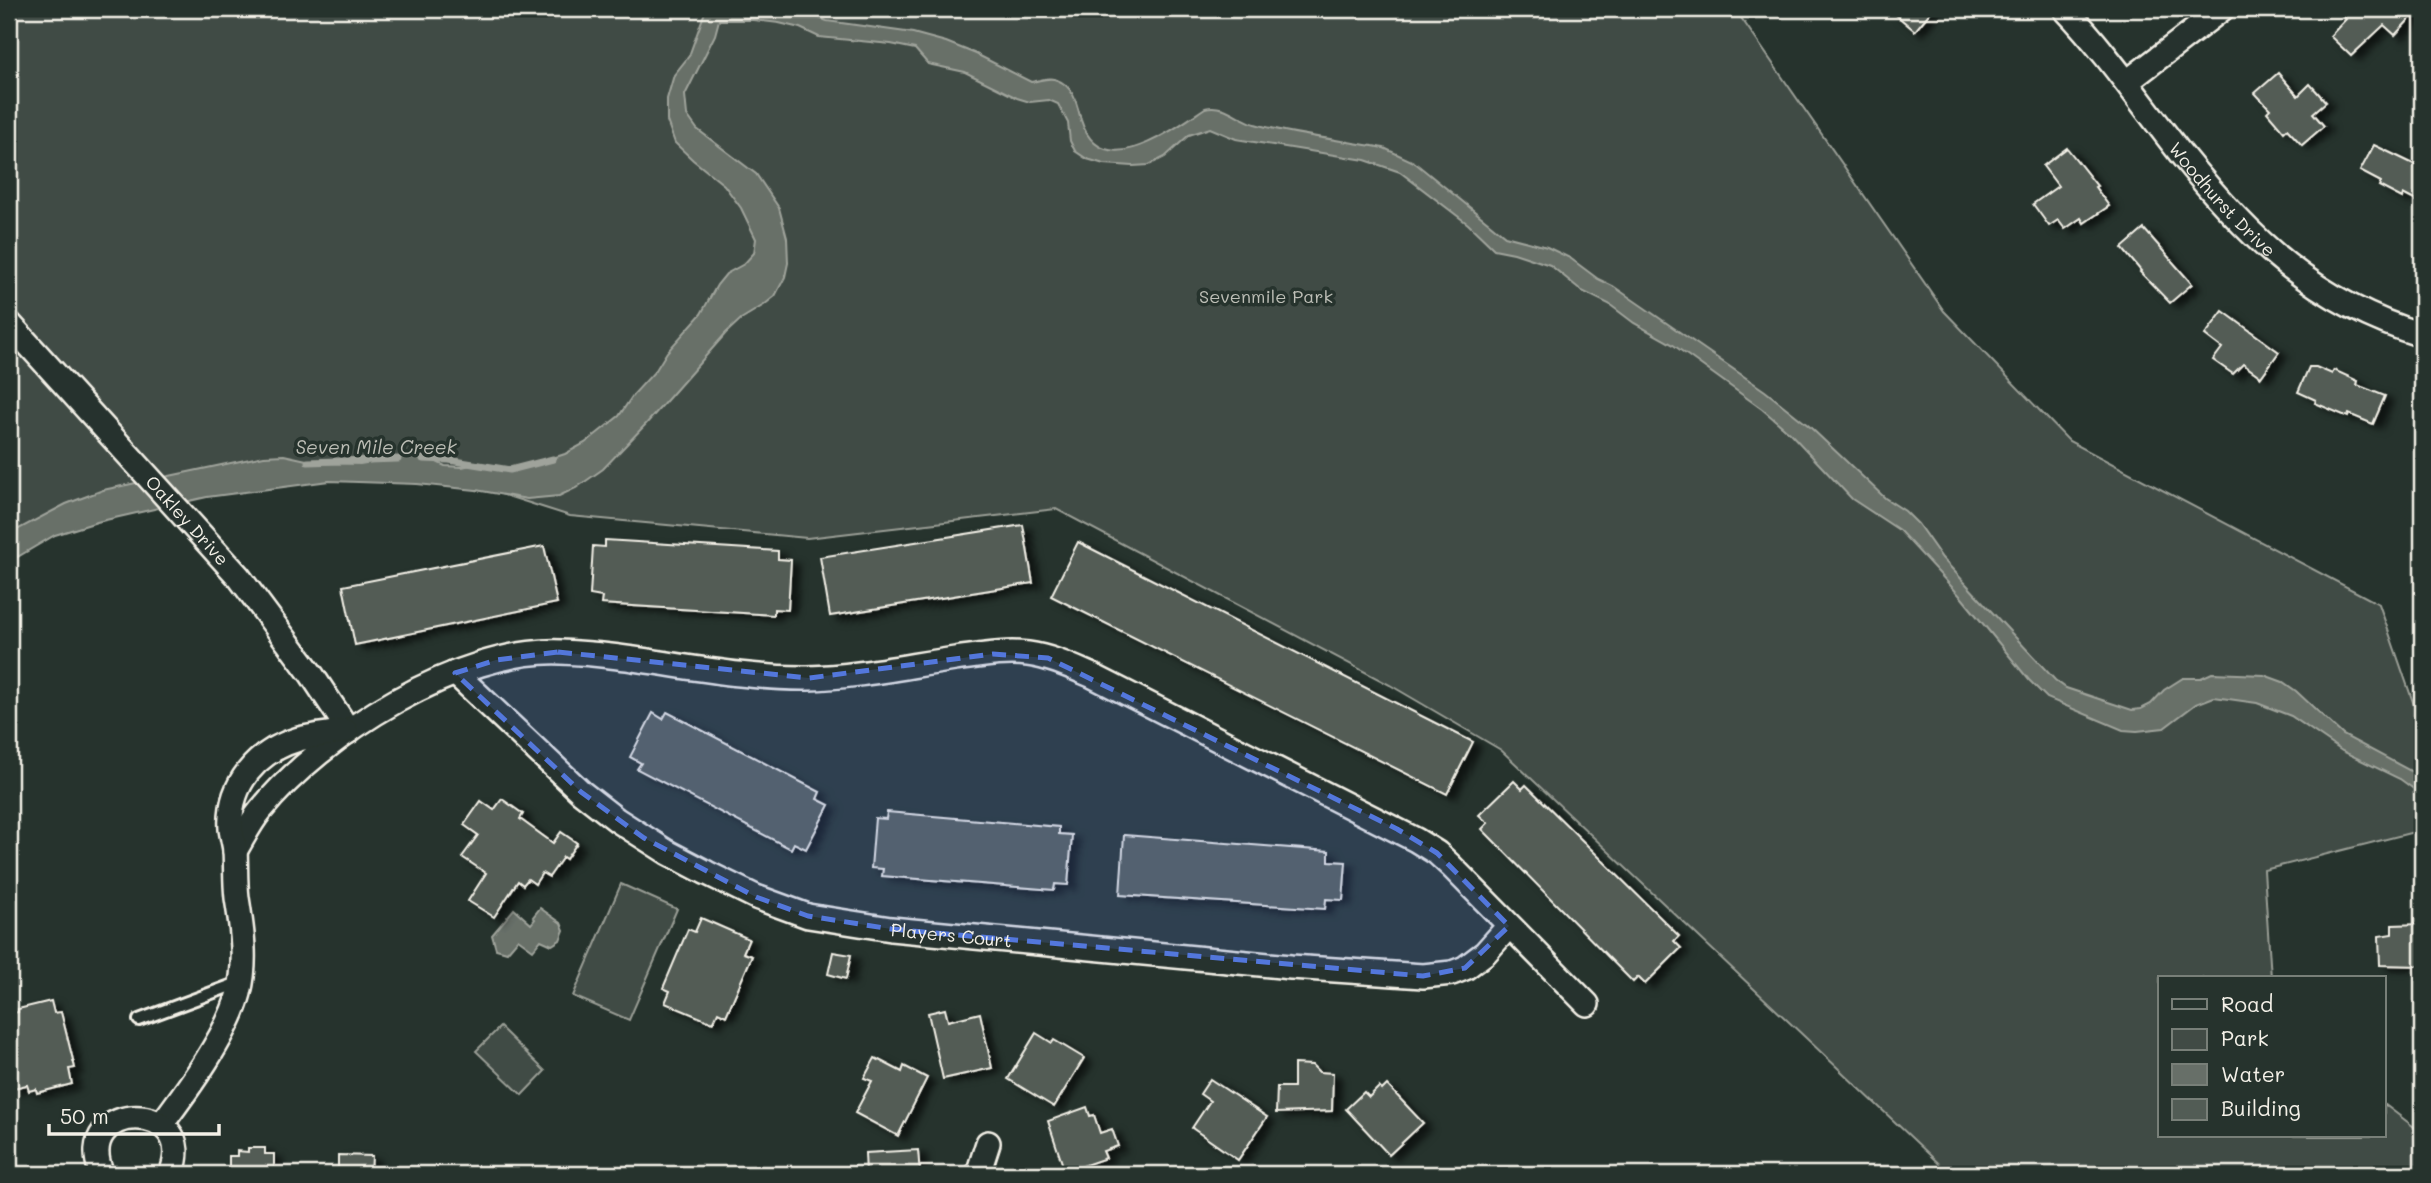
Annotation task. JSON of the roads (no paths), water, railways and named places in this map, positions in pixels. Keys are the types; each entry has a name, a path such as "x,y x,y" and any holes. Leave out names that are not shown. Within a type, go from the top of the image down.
{"street":[{"name":"Woodhurst Drive","path":"2065,9 2127,82 2212,192 2275,256 2300,276 2346,305 2389,326 2422,335"},
{"path":"2127,82 2222,9"},
{"name":"Oakley Drive","path":"9,323 261,605 349,731"},
{"path":"235,851 258,813 272,797 316,756 349,731 420,688 496,660 529,653 558,652 649,660 749,674 809,678 856,674 993,654 1028,654 1048,658 1093,676 1397,829 1437,853 1587,1004"},
{"name":"Players Court","path":"455,673 581,792 617,820 667,852 707,873 756,897 808,916 903,930 1230,959 1291,967 1423,976 1452,973 1465,968 1485,953 1509,926"},
{"path":"161,1125 206,1060 239,993 243,946 231,829 233,805 240,785 250,768 276,748 299,740 349,731"},
{"path":"102,1174 97,1161 103,1134 111,1125 137,1116 154,1120 173,1141 174,1170"},
{"path":"978,1174 988,1143"}],"lane":[{"path":"139,1020 241,982"}],"water":[{"path":"706,9 796,9 827,21 913,33 946,42 1031,82 1054,79 1071,91 1091,139 1104,149 1120,151 1138,147 1157,139 1205,108 1212,107 1224,109 1255,124 1271,128 1384,148 1414,162 1505,236 1547,247 1570,258 1765,391 1809,426 1885,498 1905,511 1918,524 1942,558 2055,680 2066,688 2132,710 2151,704 2164,690 2183,678 2201,678 2212,673 2264,675 2283,682 2296,691 2343,735 2422,777 2422,795 2400,779 2342,751 2291,716 2257,703 2214,697 2196,704 2164,728 2137,731 2123,730 2047,698 1962,598 1899,530 1852,499 1790,433 1762,409 1672,344 1634,323 1609,304 1582,291 1550,265 1494,249 1468,224 1400,172 1365,160 1236,139 1210,128 1189,135 1165,157 1149,165 1104,164 1087,159 1075,151 1070,141 1068,123 1058,104 1049,100 1030,102 1017,98 965,72 928,64 915,49 819,37 800,28 753,20 719,20 715,35 685,95 687,115 697,129 756,174 779,208 787,238 788,263 785,277 775,296 741,319 726,333 603,469 559,496 527,499 417,484 329,481 207,497 97,522 55,535 9,562 9,534 66,504 103,490 264,456 284,455 320,463 360,464 407,456 424,456 445,466 462,467 481,463 498,470 516,470 565,454 585,443 619,416 667,352 701,314 726,274 744,264 754,253 756,239 741,208 724,185 675,143 667,121 667,99 674,75 689,56"},
{"path":"540,908 561,923 564,930 560,940 552,945 541,940 533,950 518,939 507,952 496,949 492,935 514,909 531,924"}],"waterway":[{"name":"Seven Mile Creek","path":"308,462 398,459"},
{"name":"Seven Mile Creek","path":"423,459 449,460 510,470 553,459"}],"park label":[{"name":"Sevenmile Park","path":"1266,296"}]}
